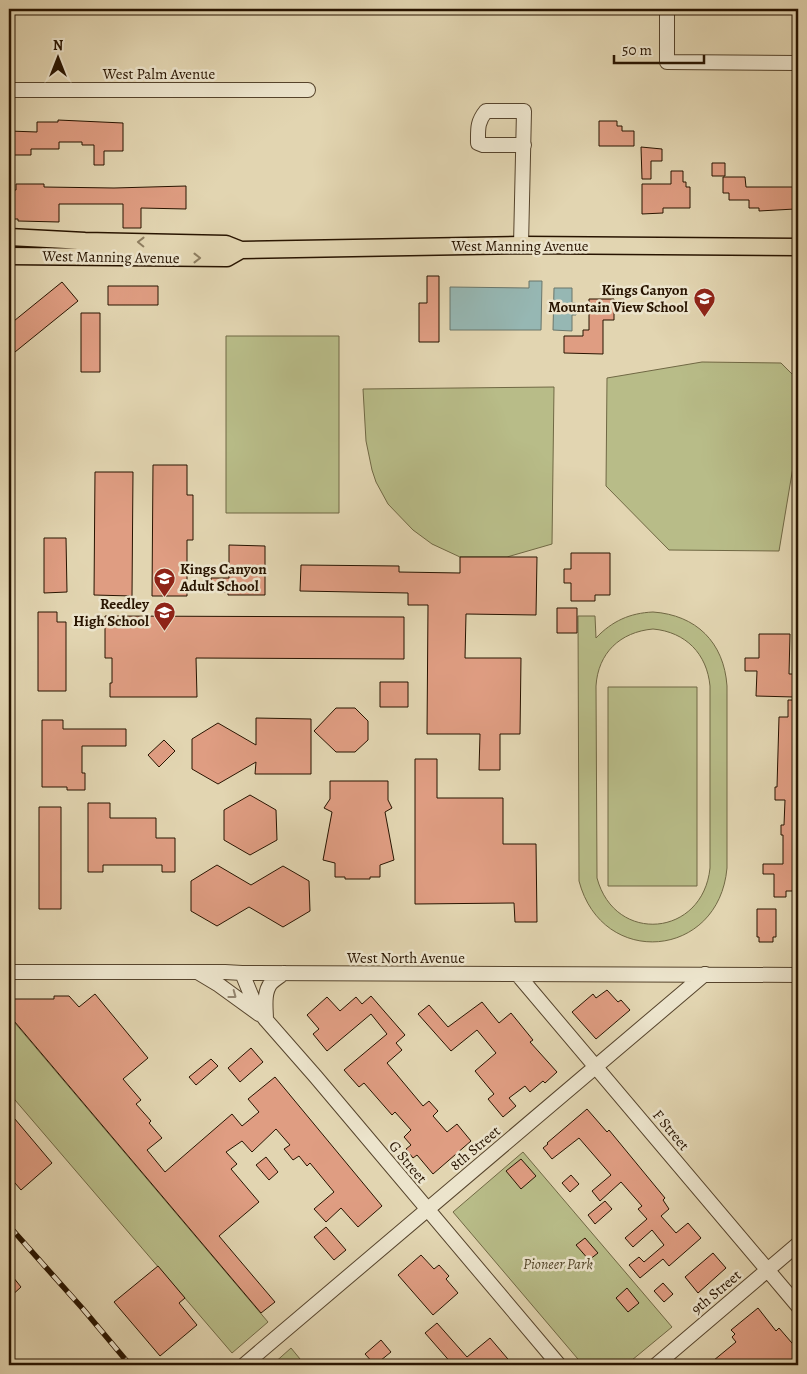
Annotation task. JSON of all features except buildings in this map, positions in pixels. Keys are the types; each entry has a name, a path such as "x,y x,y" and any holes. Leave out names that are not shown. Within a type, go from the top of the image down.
{"main road":[{"name":"West Manning Avenue","path":"9,237 85,241 226,244 241,250 521,245 798,247"},
{"name":"West Manning Avenue","path":"9,256 227,258 241,250"}],"street":[{"path":"667,9 667,62 798,63"},
{"name":"West Palm Avenue","path":"9,90 308,90"},
{"path":"521,245 524,144"},
{"path":"198,972 266,1020"},
{"name":"West North Avenue","path":"10,973 798,975"},
{"name":"G Street","path":"242,973 256,1007 266,1020 559,1365"},
{"path":"266,1020 268,988 270,984 284,973"},
{"name":"8th Street","path":"244,1365 705,974"},
{"name":"F Street","path":"518,975 798,1306"},
{"name":"9th Street","path":"656,1365 798,1244"}],"green space":[{"path":"226,336 339,336 339,513 226,513"},
{"path":"702,362 781,363 794,376 794,461 779,551 669,550 606,486 607,378"},
{"path":"554,387 552,544 507,557 460,557 432,544 413,530 388,504 372,470 366,441 363,389"},
{"path":"653,612 668,614 682,619 695,625 705,634 714,644 720,656 725,670 727,686 727,868 719,898 704,921 683,935 659,942 634,940 611,929 592,909 579,881 578,616 595,616 596,638 608,627 622,619 637,614","holes":["653,629 665,631 685,640 693,647 708,674 710,686 710,868 704,891 692,908 676,919 658,924 639,922 621,914 607,900 597,878 596,686 601,664 613,646 630,635 641,631"]},
{"path":"608,687 697,687 697,886 608,886"},
{"path":"9,1016 268,1322 232,1353 9,1093"},
{"name":"Pioneer Park","path":"523,1152 672,1327 626,1365 583,1365 453,1212"},
{"path":"291,1348 305,1365 272,1365"}],"water":[{"path":"529,281 542,281 541,330 450,330 450,287 529,288"},
{"path":"554,288 572,288 572,303 576,303 576,315 572,315 572,331 553,330"}],"railway":[{"path":"9,1226 130,1365"}],"place":[{"name":"Kings Canyon Mountain View School","path":"704,318"},
{"name":"Kings Canyon Adult School","path":"164,597"},
{"name":"Reedley High School","path":"165,632"}]}
